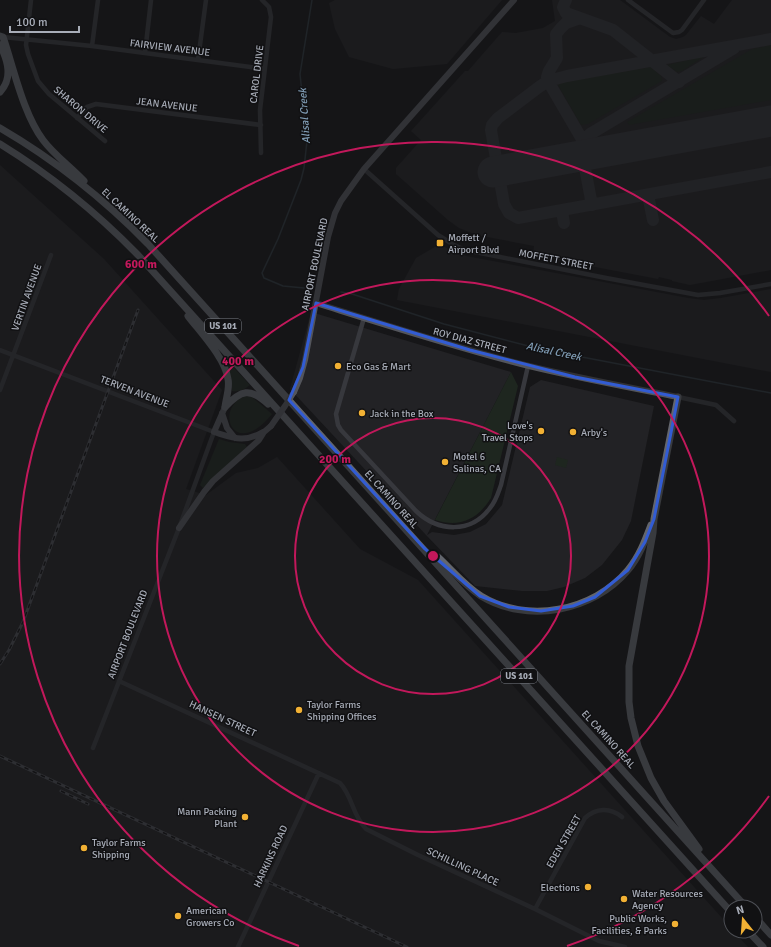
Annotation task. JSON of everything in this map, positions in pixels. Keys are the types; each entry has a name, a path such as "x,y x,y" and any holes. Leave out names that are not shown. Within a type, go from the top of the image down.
{"highway":[{"path":"2,37 29,114 37,131 50,148 105,203"},
{"path":"0,45 9,69 7,80 0,92"},
{"name":"EL CAMINO REAL","path":"0,128 57,165 105,203 154,250 739,899"},
{"name":"US 101","path":"0,144 49,176 96,213 118,234 723,903"},
{"path":"0,149 49,176"},
{"path":"159,278 223,364 229,385 223,410"},
{"path":"223,410 235,396 240,394 252,394 263,400 306,441"},
{"path":"678,397 654,520 653,533 629,666 629,702 631,718 638,746 657,790 719,877"},
{"path":"424,548 438,558 469,588 489,600 500,605 519,610 552,610 573,606 584,602 606,590 615,583 635,561 654,520"},
{"path":"763,926 771,935"},
{"path":"756,939 763,947"}],"main road":[{"name":"AIRPORT BOULEVARD","path":"179,528 213,481 259,440 264,432 271,426 285,406 300,378 305,360 328,237 335,213 348,191 364,169 514,0"},
{"name":"ROY DIAZ STREET","path":"316,302 426,338 528,366 575,377 678,397"},
{"path":"214,432 223,410"},
{"path":"223,410 227,428 235,438"},
{"name":"TERVEN AVENUE","path":"214,432 243,439 253,438 264,432"}],"street":[{"name":"SHARON DRIVE","path":"31,0 26,39 28,54 38,81 49,94 105,140"},
{"path":"92,46 98,0"},
{"path":"145,53 151,0"},
{"path":"198,60 206,0"},
{"name":"CAROL DRIVE","path":"261,153 260,110 272,17 269,7 262,0"},
{"path":"632,1 670,32 676,33 682,30 704,0"},
{"name":"FAIRVIEW AVENUE","path":"2,37 92,46 265,69"},
{"name":"JEAN AVENUE","path":"77,118 87,107 96,104 260,125"},
{"name":"MOFFETT STREET","path":"364,169 438,235 465,250 698,295 720,294 771,284"},
{"name":"VERTIN AVENUE","path":"0,390 51,255"},
{"path":"364,318 336,414 338,425 416,511 437,525 450,527 469,524 486,513 496,498 502,480 528,366"},
{"name":"TERVEN AVENUE","path":"0,350 214,432"},
{"name":"ROY DIAZ STREET","path":"678,397 716,405 734,421"},
{"name":"AIRPORT BOULEVARD","path":"93,748 179,528 214,432"},
{"name":"HANSEN STREET","path":"119,681 319,773"},
{"name":"SCHILLING PLACE","path":"319,773 340,783 346,789 355,814 359,822 366,829 599,941 625,947"},
{"name":"HARKINS ROAD","path":"238,947 319,773"},
{"name":"EDEN STREET","path":"535,909 585,818 593,812 603,810 614,812 622,817"}],"highlighted area":[{"path":"316,303 470,350 575,377 678,397 654,519 645,542 628,570 595,597 573,606 541,611 509,607 480,596 424,548 289,400 303,367"}],"shaded area":[{"path":"335,0 502,0 447,64 393,69 349,57 335,29 329,3"},
{"path":"552,0 620,0 670,37 676,39 686,35 701,16 714,24 732,0 771,0 771,270 690,285 659,277 658,279 533,255 534,246 477,235 459,228 396,174 396,168 421,140 411,131 465,71 468,71 502,32 516,33 543,28 555,21"},
{"path":"771,45 771,100 629,125 627,122 752,49"},
{"path":"705,56 682,71 677,72 667,65"},
{"path":"651,67 661,76 662,81 588,124 581,125 558,85 562,82"},
{"path":"0,165 104,259 222,390 186,489 206,495 236,473 258,468 277,457 360,549 418,580 723,919 723,939 740,939 748,947 0,947"},
{"path":"440,244 466,256 688,298 704,300 771,289 771,372 397,300 399,289 416,258"},
{"path":"311,312 511,372 427,535 432,532 454,535 470,532 486,524 502,505 530,387 541,380 654,406 631,521 622,540 602,565 585,578 564,587 547,591 522,591 475,586 426,535 290,389"},
{"path":"220,353 250,385 241,390 232,391 231,378 219,354"},
{"path":"511,372 518,386 491,498 480,511 468,520 452,523 435,520"},
{"path":"245,396 252,397 272,414 259,427 247,433 238,432 232,428 229,420 230,411 235,402"},
{"path":"219,439 245,444 247,447 203,488 200,485"},
{"path":"557,457 568,460 566,468 555,465"}],"waterway":[{"name":"Alisal Creek","path":"304,288 283,286 264,278 262,273 278,239 301,180 304,168 307,141 300,74 312,0"},
{"name":"Alisal Creek","path":"341,292 352,294 444,324 540,349 771,393"}],"taxiway":[{"path":"566,0 563,7 566,13 613,30 679,82"},
{"path":"580,18 566,23 556,34 557,58 547,77 583,141"},
{"path":"771,39 567,76 548,81 498,118 492,125 491,130 504,204 509,213 518,218 771,172"},
{"path":"592,205 581,147 583,141 590,134 734,48"},
{"path":"648,195 653,220"},
{"path":"562,211 564,223"}],"runway":[{"path":"493,172 771,121"}],"railway":[{"path":"0,664 23,622 138,310"},
{"path":"0,756 407,947"},
{"path":"61,791 88,804"}],"place":[{"name":"Moffett / Airport Blvd","path":"440,243"},
{"name":"Eco Gas & Mart","path":"338,366"},
{"name":"Jack in the Box","path":"362,413"},
{"name":"Love's Travel Stops","path":"541,431"},
{"name":"Arby's","path":"573,432"},
{"name":"Motel 6 Salinas, CA","path":"445,462"},
{"name":"Taylor Farms Shipping Offices","path":"299,710"},
{"name":"Mann Packing Plant","path":"245,817"},
{"name":"Taylor Farms Shipping","path":"84,848"},
{"name":"Elections","path":"588,887"},
{"name":"Water Resources Agency","path":"624,899"},
{"name":"American Growers Co","path":"178,916"},
{"name":"Public Works, Facilities, & Parks","path":"675,924"}]}
